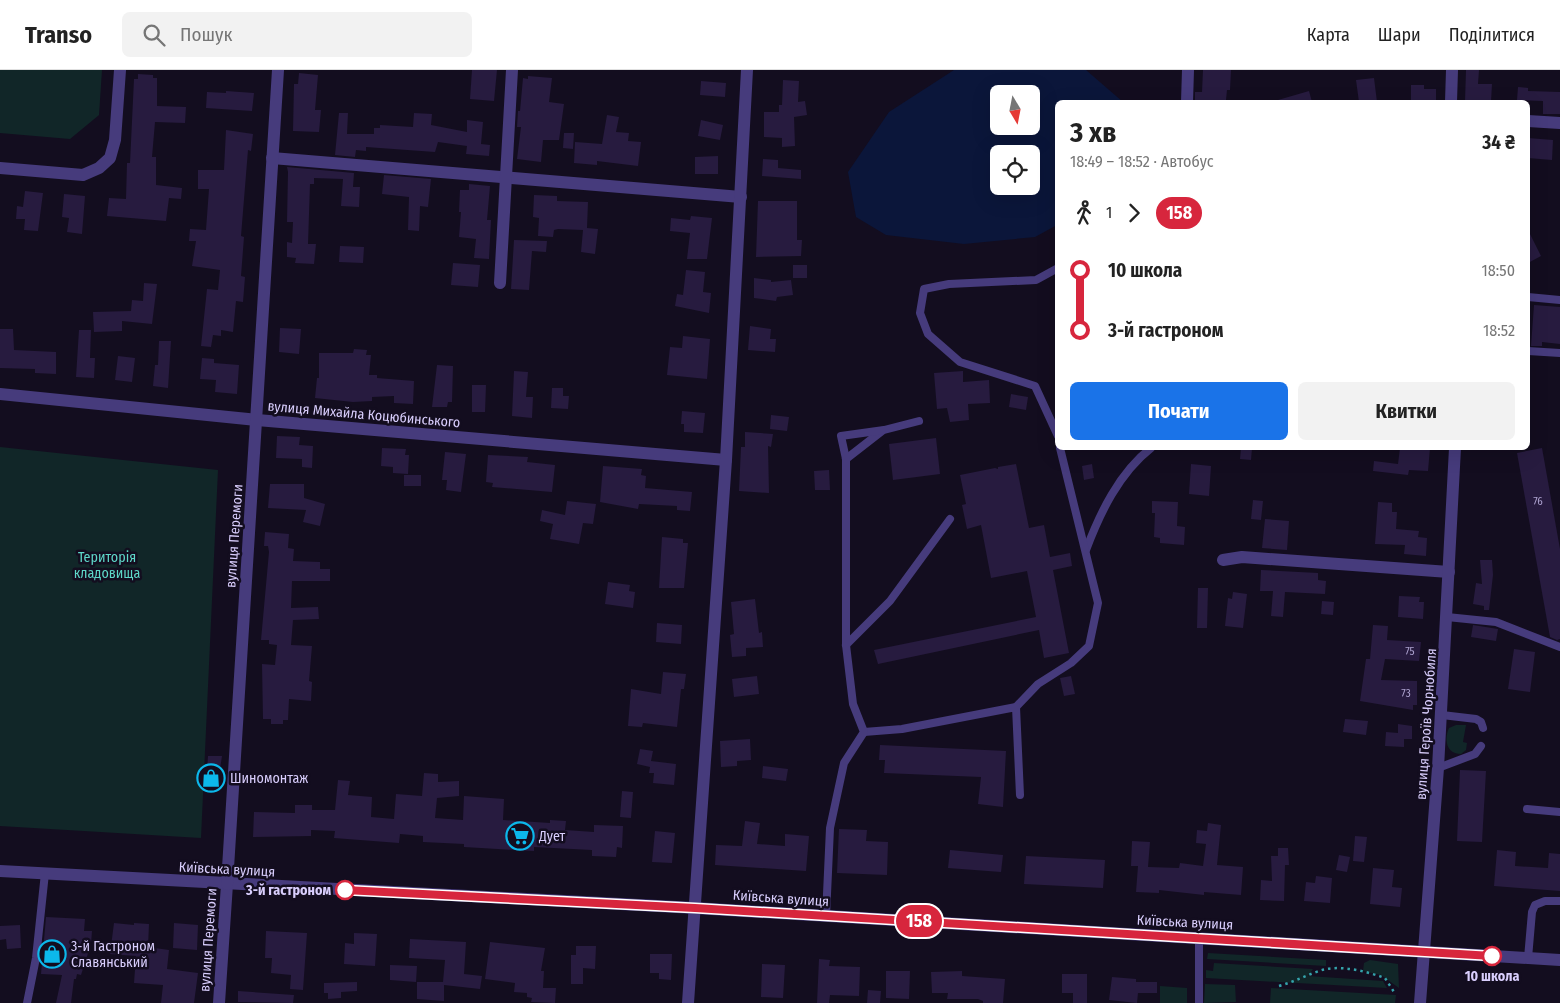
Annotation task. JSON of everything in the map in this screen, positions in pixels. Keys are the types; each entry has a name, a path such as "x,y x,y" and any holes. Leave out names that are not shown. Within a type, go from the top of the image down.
{"street":[{"path":"0,168 83,175 99,168 110,158 115,140 120,70"},
{"name":"вулиця Перемоги","path":"219,1003 278,70"},
{"path":"500,283 512,70"},
{"path":"688,1003 726,460 747,70"},
{"path":"1187,100 1188,70"},
{"path":"1451,100 1452,70"},
{"path":"1530,121 1560,123"},
{"path":"272,158 506,179 741,197"},
{"name":"вулиця Михайла Коцюбинського","path":"0,394 257,420 726,460"},
{"name":"вулиця Героїв Чорнобиля","path":"1420,1003 1442,714 1455,450"},
{"path":"1224,560 1242,557 1449,572"},
{"name":"Київська вулиця","path":"0,871 695,908 1560,960"}],"lane":[{"path":"1055,270 1036,280 949,284 924,289 920,313 928,334 960,362 1035,386 1055,429"},
{"path":"1530,297 1560,300"},
{"path":"1530,351 1560,353"},
{"path":"864,732 853,704 846,645 846,459 841,436 884,430 919,421"},
{"path":"846,459 884,430"},
{"path":"864,732 902,730 1016,707 1038,684 1071,662 1089,646 1098,603 1060,450"},
{"path":"1085,550 1109,498 1140,456 1148,450"},
{"path":"846,645 890,601 950,519"},
{"path":"1447,618 1496,622 1560,648"},
{"path":"1016,707 1020,795"},
{"path":"1442,714 1476,719 1481,722 1483,728"},
{"path":"826,916 828,858 832,819 844,764 864,732"},
{"path":"1438,768 1475,754 1481,746"},
{"path":"1527,809 1560,812"},
{"path":"27,1003 36,958 45,873"},
{"path":"1528,958 1532,912 1535,905 1545,901 1560,901"},
{"path":"1199,938 1199,1003"}],"path":[{"path":"1279,986 1321,970 1334,968 1363,971 1384,978 1394,992"}],"green space":[{"path":"0,70 102,70 99,115 70,139 0,133"},
{"name":"Територія кладовища","path":"0,447 218,470 201,838 0,826"},
{"path":"1456,725 1466,725 1463,742 1467,743 1466,750 1461,754 1449,749 1447,741 1449,728"},
{"path":"1208,953 1326,960 1326,966 1207,959"},
{"path":"1370,960 1398,964 1399,988 1381,975 1363,971 1364,963"},
{"path":"1214,963 1313,969 1308,976 1383,981 1387,988 1206,978 1206,970 1213,971"},
{"path":"1205,984 1235,985 1236,1002 1204,1003"},
{"path":"1160,986 1187,988 1187,1003 1160,1003"},
{"path":"1271,988 1396,995 1395,1003 1270,1003"}],"water":[{"path":"954,70 1086,70 1121,100 1055,100 1055,226 1035,237 964,244 886,235 856,217 848,172 889,112"}],"building":[{"path":"472,70 497,70 494,101 470,99"},
{"path":"1203,70 1231,70 1230,90 1227,90 1226,100 1195,100 1195,92 1202,92"},
{"path":"1466,70 1479,70 1478,84 1492,84 1491,100 1465,100"},
{"path":"299,73 318,75 315,110 321,110 319,132 293,131 294,84 298,84"},
{"path":"138,74 153,75 153,78 157,78 157,106 186,107 185,123 155,122 152,157 156,157 156,185 182,188 181,199 169,198 166,221 107,216 109,198 126,199 127,163 130,163 134,79 138,79"},
{"path":"528,76 552,78 549,102 564,104 559,140 543,140 541,162 517,159 521,127 517,127 518,111 520,111 523,78 528,79"},
{"path":"1374,78 1377,100 1359,100 1356,80"},
{"path":"783,80 799,81 798,102 805,101 807,115 794,117 795,146 782,147 782,138 764,137 764,112 779,112 779,105 782,105"},
{"path":"701,81 726,83 725,97 700,95"},
{"path":"1411,85 1424,85 1424,89 1436,89 1436,100 1411,100"},
{"path":"1518,87 1528,88 1528,91 1560,92 1560,114 1543,114 1543,101 1517,100"},
{"path":"226,91 254,93 252,111 206,108 207,92 226,93"},
{"path":"1309,91 1311,100 1278,100"},
{"path":"339,113 348,113 347,134 374,134 374,128 380,128 380,125 413,127 414,113 432,114 431,125 467,132 467,120 483,122 481,144 490,145 489,156 466,154 467,146 438,142 435,152 366,147 366,151 356,150 355,157 335,155"},
{"path":"607,115 619,117 616,132 629,133 628,141 641,142 638,166 597,161 597,165 574,163 575,142 602,144"},
{"path":"701,120 723,125 720,140 698,136"},
{"path":"226,130 253,134 251,151 248,150 241,236 244,237 241,276 245,277 243,302 236,301 233,332 221,330 221,336 213,335 211,347 201,346 207,289 218,290 220,270 192,266 196,241 189,241 190,229 206,230 209,189 198,189 198,170 224,170"},
{"path":"564,133 574,133 573,149 563,148"},
{"path":"1530,138 1553,140 1552,160 1530,158"},
{"path":"718,156 718,174 695,174 695,157"},
{"path":"763,159 778,160 778,168 801,170 801,179 762,176"},
{"path":"287,167 354,173 353,187 360,187 359,207 341,206 343,179 314,178 314,184 310,184 308,244 316,244 314,264 295,263 296,258 287,257 287,242 292,243 293,222 287,222"},
{"path":"384,175 431,179 428,207 420,206 419,231 408,230 409,197 382,194"},
{"path":"469,184 490,186 487,220 491,220 489,259 474,258 476,239 459,237 460,190 469,190"},
{"path":"25,191 43,193 38,231 24,230 25,219 16,219 17,206 23,207"},
{"path":"64,194 85,196 82,234 67,232 69,218 62,217"},
{"path":"534,195 557,196 557,201 588,202 587,228 598,229 595,254 581,252 583,230 558,229 554,230 553,237 538,236 539,218 533,217"},
{"path":"758,201 797,201 797,240 802,240 801,256 756,257"},
{"path":"691,216 712,218 707,259 687,259 690,233 670,231 671,218 690,220"},
{"path":"1530,234 1541,256 1530,262"},
{"path":"514,240 547,241 546,252 532,251 529,290 511,289"},
{"path":"340,246 364,247 363,263 339,262"},
{"path":"453,263 480,265 478,287 451,285"},
{"path":"793,265 807,265 807,278 793,278"},
{"path":"686,270 705,272 703,292 711,293 709,313 675,306 677,294 683,295"},
{"path":"754,278 771,280 771,282 791,280 793,295 777,297 776,301 754,298"},
{"path":"144,283 157,284 152,324 122,321 122,331 94,332 93,312 131,311 132,300 143,301"},
{"path":"1534,305 1560,307 1560,344 1542,342 1542,346 1531,346"},
{"path":"750,326 771,329 770,339 776,339 775,352 748,350"},
{"path":"280,328 301,329 299,354 279,352"},
{"path":"0,329 13,329 14,350 56,352 56,374 35,373 35,369 0,368"},
{"path":"79,330 91,330 90,358 95,358 94,378 76,377"},
{"path":"683,336 710,339 707,379 667,375 670,347 682,348"},
{"path":"159,341 171,341 168,388 153,386 155,365 158,365"},
{"path":"354,349 367,350 366,355 371,355 369,375 377,375 377,378 414,381 413,404 394,403 394,396 372,397 372,401 353,402 315,398 317,378 319,378 319,353 353,353"},
{"path":"118,356 135,358 132,382 115,380"},
{"path":"202,358 214,359 214,363 239,365 237,394 215,392 216,380 200,379"},
{"path":"437,365 453,366 452,402 448,402 447,407 432,407"},
{"path":"514,371 528,372 526,397 533,397 532,418 512,416"},
{"path":"963,371 963,382 989,380 990,403 968,404 969,420 950,422 947,408 937,409 934,373"},
{"path":"472,385 486,385 485,412 472,412"},
{"path":"552,388 563,388 563,396 569,396 568,409 551,408"},
{"path":"1011,394 1028,397 1026,410 1009,407"},
{"path":"682,411 705,413 703,433 684,432 684,424 681,424"},
{"path":"771,415 789,417 787,431 770,429"},
{"path":"745,432 773,434 771,447 768,446 769,493 739,491 741,447 745,447"},
{"path":"277,436 300,437 299,445 313,446 312,468 302,467 302,459 276,458"},
{"path":"936,438 940,474 893,480 889,444"},
{"path":"382,448 406,449 405,455 409,455 408,474 393,473 393,467 381,466"},
{"path":"1542,448 1560,549 1560,639 1557,640 1550,637 1517,453"},
{"path":"1241,450 1252,450 1251,460 1240,459"},
{"path":"1400,450 1430,450 1428,471 1409,470 1408,475 1373,471 1374,461 1398,464"},
{"path":"445,452 466,454 461,492 446,490 447,480 442,480"},
{"path":"488,455 528,457 527,462 555,465 552,492 492,487 493,483 486,482"},
{"path":"1016,464 1029,528 1044,525 1050,557 1070,553 1072,566 1053,570 1069,653 1044,658 1039,630 878,664 874,650 1036,617 1027,571 991,578 981,525 967,529 962,505 966,504 960,475"},
{"path":"1092,464 1094,478 1084,480 1082,466"},
{"path":"1191,464 1211,466 1209,496 1189,494"},
{"path":"603,466 642,469 641,475 646,476 645,488 692,492 690,511 677,510 677,506 639,504 638,509 600,502"},
{"path":"829,470 830,490 815,490 814,471"},
{"path":"404,475 421,475 421,486 404,486"},
{"path":"270,484 304,484 304,498 325,504 320,526 303,522 306,510 268,508"},
{"path":"1253,500 1263,501 1261,520 1251,519"},
{"path":"567,501 596,504 593,524 583,523 579,544 550,539 553,524 540,521 542,510 565,515"},
{"path":"1152,501 1178,502 1177,526 1185,527 1184,545 1160,543 1160,538 1154,537 1155,513 1152,513"},
{"path":"1378,502 1392,503 1392,512 1397,512 1396,529 1419,531 1418,537 1427,538 1426,556 1404,554 1405,545 1375,544"},
{"path":"1265,519 1289,521 1287,550 1262,548"},
{"path":"265,532 289,534 288,548 294,549 293,561 320,562 320,569 330,569 330,581 292,581 291,608 318,607 319,619 293,620 291,645 312,646 309,681 312,682 311,701 289,699 288,720 283,720 283,724 271,724 271,719 263,719 262,664 275,665 277,645 269,644 269,640 261,640 269,552 268,546 264,546"},
{"path":"662,537 683,539 683,543 688,543 684,588 659,588"},
{"path":"1480,560 1492,560 1493,575 1489,610 1484,610 1484,606 1473,604 1476,583 1482,584"},
{"path":"1261,570 1318,573 1318,580 1326,581 1325,594 1285,592 1283,617 1271,616 1273,591 1260,591"},
{"path":"608,582 630,585 629,591 635,592 633,608 605,604"},
{"path":"1198,588 1208,588 1207,628 1197,628"},
{"path":"1233,592 1247,594 1243,628 1225,626 1228,598 1232,599"},
{"path":"1399,596 1420,597 1419,602 1424,602 1423,619 1398,617"},
{"path":"755,599 759,633 762,632 763,647 746,648 746,656 732,657 730,635 734,634 731,602"},
{"path":"1322,601 1334,602 1333,615 1321,614"},
{"path":"657,623 682,625 681,644 656,642"},
{"path":"1373,625 1388,626 1387,640 1421,642 1419,661 1385,659 1381,680 1417,681 1417,705 1413,705 1413,710 1360,701 1366,659 1370,659"},
{"path":"1473,625 1498,629 1496,641 1471,637"},
{"path":"1514,649 1535,652 1530,692 1508,689"},
{"path":"663,672 686,674 684,689 681,689 677,727 643,723 642,727 628,726 631,689 661,694"},
{"path":"757,676 759,694 734,697 732,679"},
{"path":"1071,676 1075,694 1064,696 1060,678"},
{"path":"1345,719 1368,721 1366,735 1343,732"},
{"path":"1398,724 1412,726 1412,739 1404,739 1404,747 1385,746 1386,732 1398,733"},
{"path":"750,739 751,760 737,761 737,766 721,767 720,741"},
{"path":"880,745 1006,751 1003,807 978,804 981,777 884,773 885,760 879,760"},
{"path":"640,749 653,751 651,761 676,764 674,785 653,783 654,773 649,773 650,767 637,764"},
{"path":"208,756 222,756 217,788 206,787"},
{"path":"763,766 788,769 786,781 762,778"},
{"path":"1460,770 1486,771 1482,842 1457,841"},
{"path":"424,773 438,774 438,782 459,781 459,796 437,798 435,818 463,820 464,796 504,799 503,820 550,823 550,820 566,821 565,830 594,832 594,825 623,826 622,848 617,847 616,857 592,856 592,850 534,847 534,851 464,847 464,844 423,842 423,836 400,834 399,843 334,838 335,831 311,830 311,836 253,837 254,812 295,813 295,805 312,805 312,810 335,810 338,780 350,781 348,795 372,797 371,817 394,819 396,794 422,796"},
{"path":"622,791 633,792 631,818 620,817"},
{"path":"745,821 760,823 757,844 785,846 785,834 809,836 806,871 715,865 716,845 742,846"},
{"path":"1208,823 1221,825 1217,865 1243,867 1241,895 1204,892 1204,895 1159,890 1159,893 1136,892 1138,866 1131,866 1132,841 1150,842 1148,867 1179,868 1180,863 1203,866 1206,844 1196,843 1197,830 1207,831"},
{"path":"839,829 867,830 866,841 888,842 887,875 837,873"},
{"path":"655,831 675,833 672,863 652,862"},
{"path":"1355,836 1367,837 1364,862 1353,861"},
{"path":"1278,848 1288,848 1289,865 1285,865 1284,901 1260,900 1261,880 1272,881 1271,856 1278,856"},
{"path":"950,850 1003,855 1001,872 948,868"},
{"path":"1497,850 1516,852 1515,866 1548,868 1549,853 1560,854 1560,891 1494,886"},
{"path":"1339,855 1350,857 1347,872 1336,870"},
{"path":"1026,856 1105,860 1103,888 1024,884"},
{"path":"1373,868 1394,870 1392,887 1402,888 1400,907 1370,904"},
{"path":"1316,876 1332,878 1330,903 1304,901 1306,882 1315,883"},
{"path":"46,917 85,919 84,931 92,931 91,944 81,975 77,974 76,979 74,979 71,1003 56,1003 62,975 41,974"},
{"path":"114,923 149,924 148,947 169,950 167,969 198,973 194,1003 161,1003 163,985 134,983 136,956 110,954"},
{"path":"174,923 198,925 197,950 173,948"},
{"path":"20,925 21,948 7,949 6,939 0,940 0,926"},
{"path":"266,931 307,933 303,990 290,989 291,975 271,973 272,958 265,958"},
{"path":"354,933 377,934 375,966 344,964 345,943 354,944"},
{"path":"410,939 466,942 464,974 482,976 480,989 444,985 444,1001 417,999 417,982 443,982 445,960 409,958"},
{"path":"490,942 545,948 541,971 544,971 543,988 556,988 555,1003 531,1002 532,998 527,997 527,993 514,992 515,983 485,979"},
{"path":"576,946 596,946 595,969 583,968 583,984 571,984 571,955 576,955"},
{"path":"650,954 672,954 671,980 659,979 659,973 650,973"},
{"path":"819,959 830,960 829,966 860,967 859,996 830,995 829,1003 817,1003"},
{"path":"762,964 785,965 783,998 761,997"},
{"path":"390,965 417,966 416,982 390,980"},
{"path":"886,971 910,971 909,999 886,998"},
{"path":"962,971 962,976 1005,979 1003,1003 983,1003 983,1001 978,999 947,999 948,993 932,993 931,972"},
{"path":"1062,974 1087,974 1087,1003 1073,1003 1073,993 1062,993"},
{"path":"1112,977 1136,979 1136,982 1157,982 1157,993 1138,993 1137,1003 1109,1000"},
{"path":"357,982 357,991 341,992 341,998 328,999 328,993 324,993 324,983"},
{"path":"868,990 881,991 880,1003 867,1003"},
{"path":"238,991 294,995 293,1003 238,1002"}],"bus line":[{"name":"158","path":"345,890 695,908 1492,956"}],"place":[{"name":"Шиномонтаж","path":"211,778"},
{"name":"Дует","path":"520,836"},
{"name":"3-й гастроном","path":"345,890"},
{"name":"3-й Гастроном Славянський","path":"52,954"},
{"name":"10 школа","path":"1492,956"}]}
